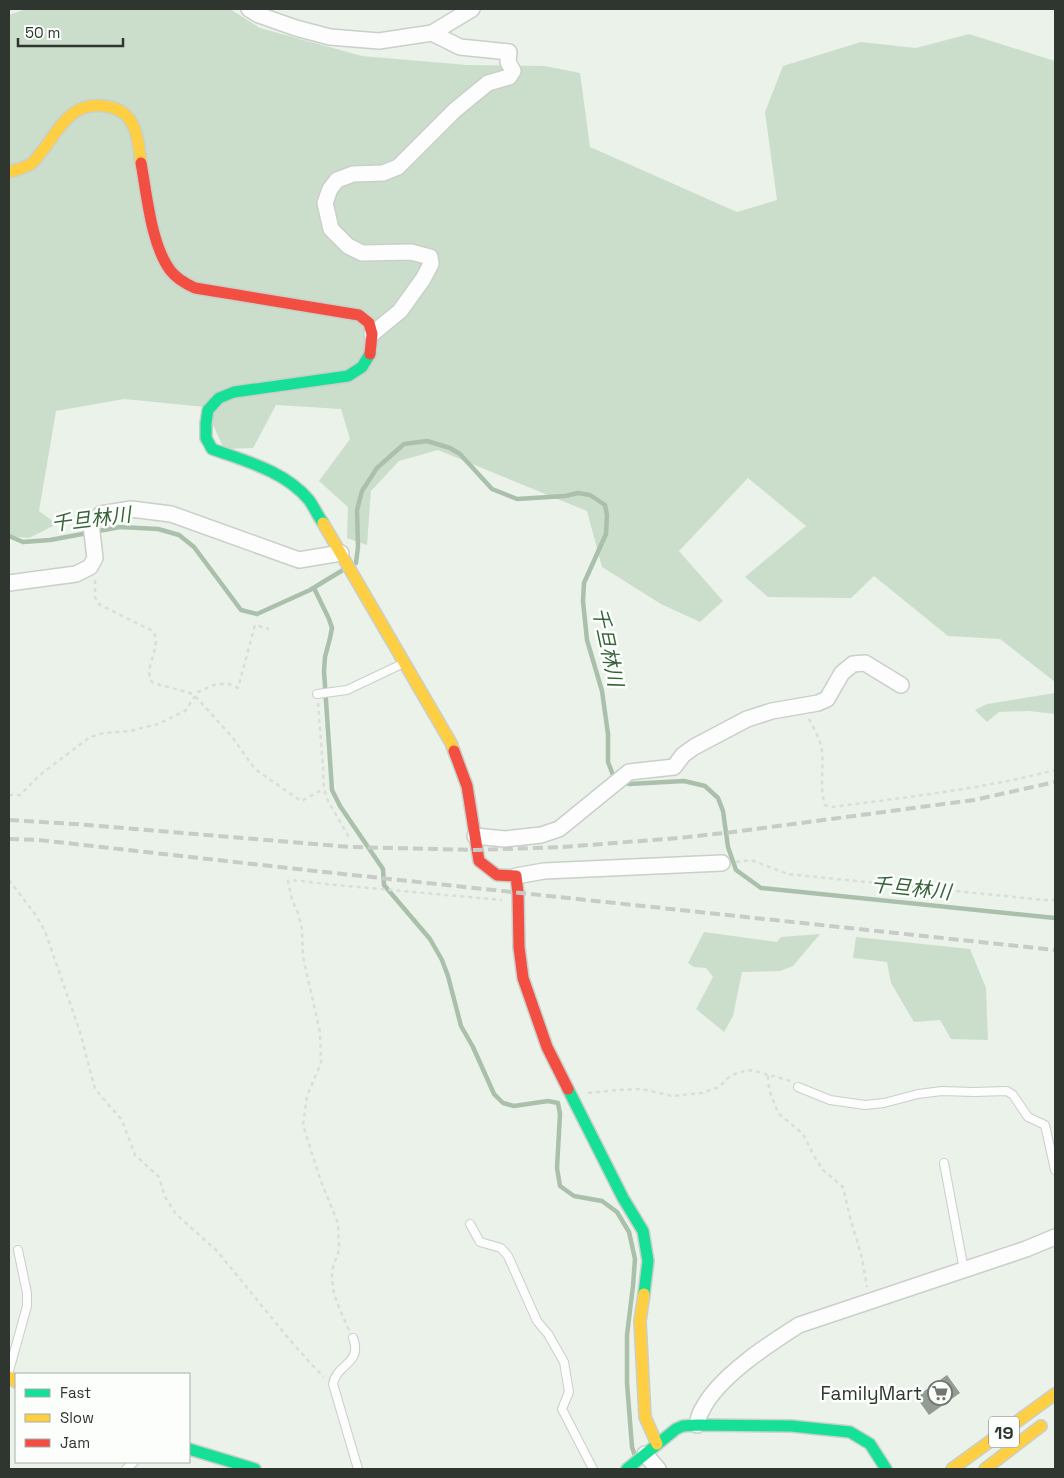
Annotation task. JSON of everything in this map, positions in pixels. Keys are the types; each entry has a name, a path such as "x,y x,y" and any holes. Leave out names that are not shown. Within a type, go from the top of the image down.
{"main road":[{"path":"9,172 31,164 65,119 78,108 95,105 110,106 125,114 136,130 159,251 169,270 181,281 196,288 359,315 369,323 372,334 371,352 362,367 348,376 234,392 219,398 208,410 206,438 212,449 254,464 289,482 309,500 451,744 467,786 479,861 497,875 516,876 519,947 523,978 547,1047 624,1198 643,1231 648,1261 640,1321 645,1416 649,1451"},
{"name":"19","path":"952,1469 1055,1394"},
{"name":"19","path":"985,1469 1048,1421"},
{"path":"628,1468 676,1429 683,1426 697,1425 791,1426 850,1432 870,1444 886,1469"},
{"path":"190,1448 230,1466 255,1469"}],"street":[{"path":"249,9 259,15 296,28 330,37 379,41 432,33 472,9"},
{"path":"372,334 400,311 432,264 430,257 410,252 362,253 348,246 331,229 325,204 330,189 337,180 353,174 382,173 398,167 455,110 488,83 510,77 513,71 508,62 509,52 460,47 432,33"},
{"path":"9,583 76,574 90,567 95,558 91,524 100,514 131,510 172,514 299,560 342,556"},
{"path":"475,836 506,839 541,835 559,830 629,772 674,768 683,755 694,747 747,719 772,711 818,703 827,699 842,673 853,664 865,663 901,685"},
{"path":"516,876 544,871 722,864"},
{"path":"697,1425 701,1410 713,1393 730,1376 767,1345 799,1325 1026,1249 1055,1237"},
{"path":"649,1451 658,1469"}],"lane":[{"path":"317,694 347,690 404,663"},
{"path":"798,1086 830,1100 865,1105 942,1091 1007,1091 1014,1095 1028,1117 1045,1125 1055,1170"},
{"path":"944,1163 964,1270"},
{"path":"470,1224 480,1242 501,1248 508,1256 537,1321 548,1334 564,1362 569,1392 562,1409 593,1469"},
{"path":"9,1370 27,1306 27,1292 18,1250"},
{"path":"353,1338 356,1347 354,1355 334,1378 333,1384 358,1469"}],"path":[{"path":"90,567 94,571 95,597 100,606 153,631 156,636 156,645 149,675 153,683 190,693 194,696 233,738 259,772 301,800 324,789"},
{"path":"9,795 20,795 41,774 90,737 104,733 130,731 158,724 185,711 198,692 216,684 229,684 238,688 255,625 269,628"},
{"path":"317,694 324,789 328,801 350,839"},
{"path":"802,706 816,732 822,751 822,797 825,805 833,807 927,794 1032,776 1055,770"},
{"path":"751,860 788,874 1055,900"},
{"path":"9,880 35,914 45,931 80,1032 95,1089 122,1120 136,1155 159,1177 165,1197 176,1214 217,1251 289,1339 314,1367 333,1384"},
{"path":"353,1338 334,1294 332,1280 332,1272 339,1246 338,1223 320,1179 303,1125 307,1096 321,1063 320,1032 303,957 302,929 288,881 505,901 518,908"},
{"path":"573,1098 578,1095 634,1089 654,1091 672,1096 702,1093 719,1087 727,1079 748,1070 764,1073 768,1076 784,1078 798,1086"},
{"path":"768,1076 771,1095 778,1113 803,1134 823,1170 843,1187 862,1258 870,1301"}],"green space":[{"path":"26,9 230,9 260,28 362,56 467,65 545,66 580,73 590,147 737,212 777,200 765,112 783,66 861,42 916,48 969,34 1055,61 1055,682 1000,639 948,636 874,576 851,598 768,597 745,577 806,526 748,478 679,551 723,601 700,622 661,604 602,567 587,511 438,450 399,461 371,491 367,545 347,538 348,507 319,481 350,439 341,409 276,405 253,448 224,449 205,407 124,399 56,411 39,511 57,524 29,538 9,536 9,15"},
{"path":"1055,693 1055,714 1028,711 999,712 987,722 975,710 987,704"},
{"path":"704,932 777,942 781,937 820,934 793,966 780,971 742,972 733,1016 724,1032 696,1009 713,977 706,968 694,967 688,963"},
{"path":"856,937 970,949 986,988 988,1040 951,1039 940,1020 914,1022 891,983 887,962 853,958"}],"building":[{"path":"947,1375 960,1393 929,1415 916,1397"}],"waterway":[{"name":"千旦林川","path":"354,564 356,563 358,547 357,510 362,491 377,468 404,444 427,441 450,448 460,454 492,489 517,499 565,496 578,493 590,495 605,505 607,515 606,534 584,583 583,601 587,640 602,691 608,734 608,762 613,775 617,778"},
{"name":"千旦林川","path":"9,536 23,542 50,540 120,527 158,529 179,535 194,547 241,610 257,614 310,590 343,570"},
{"path":"314,588 332,628 325,657 324,671 332,790 340,806 383,869 384,885 430,939 442,960 461,1026 473,1047 494,1094 503,1103 514,1106 548,1101 558,1103 560,1114 557,1168 560,1186 574,1196 602,1201 617,1212 629,1232 635,1259 627,1335 627,1383 632,1447 635,1456"},
{"name":"千旦林川","path":"624,781 629,784 684,781 705,786 718,798 723,811 728,847 736,870 761,888 1055,918"}],"railway":[{"path":"9,820 351,847 476,850 563,847 733,832 974,800 1055,782"},
{"path":"9,839 39,840 1055,950"}],"traffic: fast":[{"path":"323,523 309,500 288,481 264,468 212,449 206,438 208,410 219,398 234,392 348,376 362,367 370,354"},
{"path":"568,1089 623,1198 643,1231 648,1261 644,1294"},
{"path":"627,1469 676,1429 683,1426 697,1425 791,1426 850,1432 870,1444 886,1469"},
{"path":"190,1449 255,1469"}],"traffic: slow":[{"path":"9,172 31,164 58,129 79,109 98,105 119,110 131,121 137,137 141,163"},
{"path":"323,523 454,751"},
{"path":"644,1294 640,1321 645,1417 657,1444"},
{"path":"9,1377 15,1381"},
{"path":"952,1469 1055,1394"},
{"path":"985,1469 1041,1426"}],"traffic: jam":[{"path":"141,163 158,247 170,270 178,278 195,288 359,315 369,323 372,334 370,354"},
{"path":"454,751 467,786 479,861 497,875 516,876 519,947 523,978 547,1047 568,1089"}],"place":[{"name":"FamilyMart","path":"940,1393"}]}
